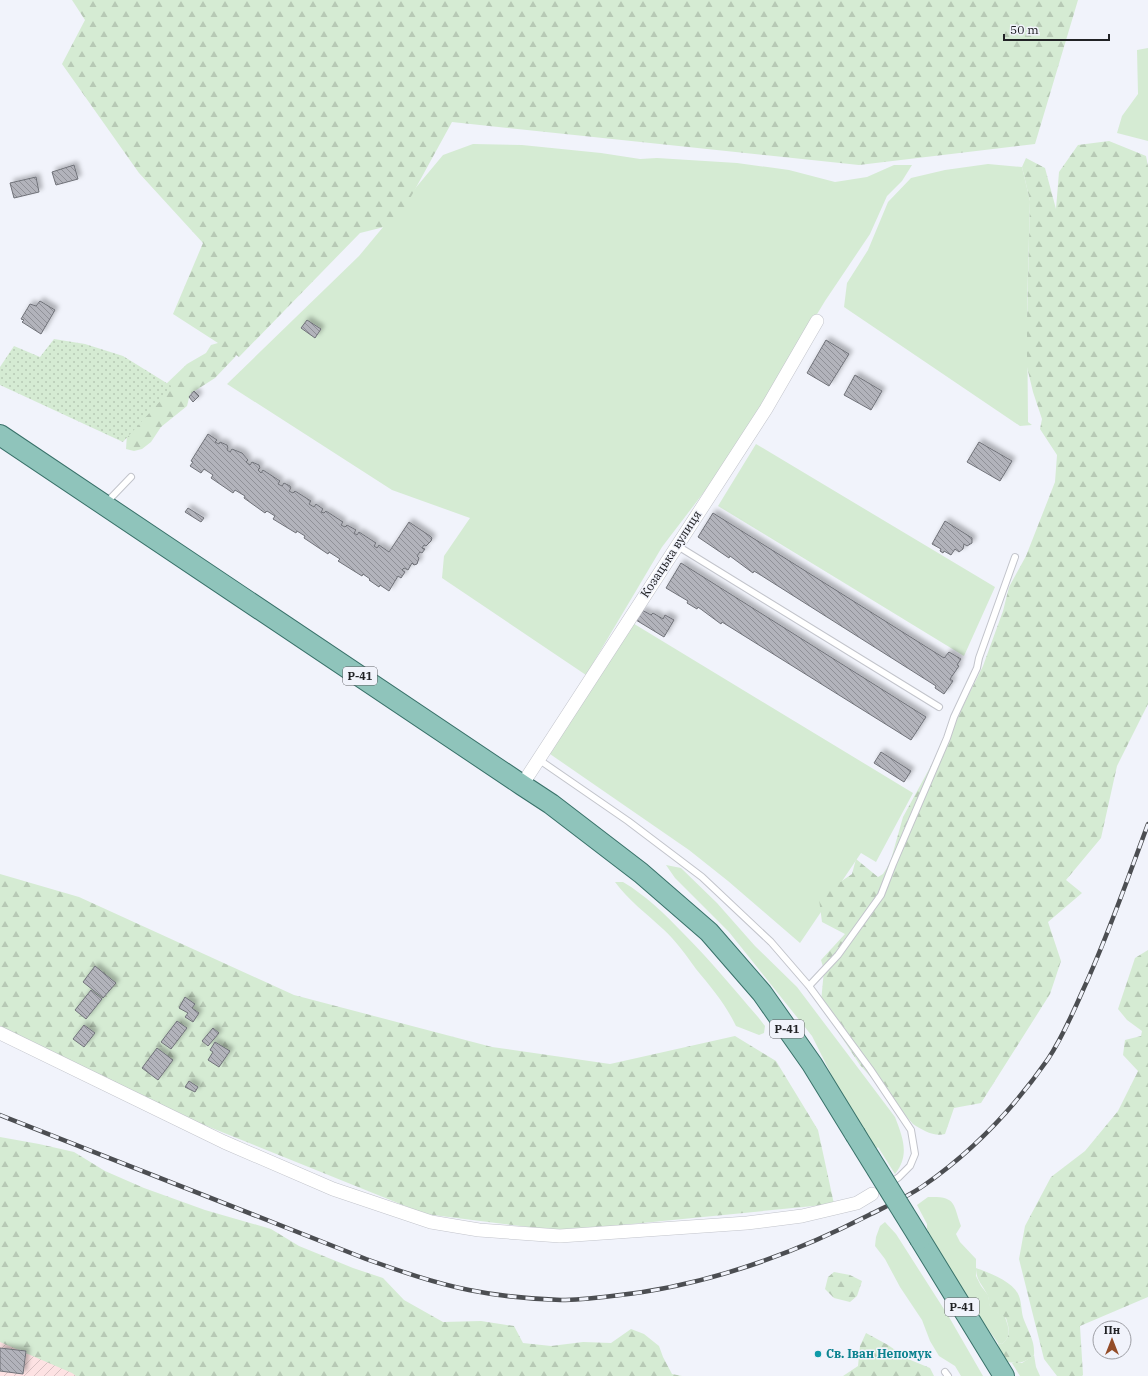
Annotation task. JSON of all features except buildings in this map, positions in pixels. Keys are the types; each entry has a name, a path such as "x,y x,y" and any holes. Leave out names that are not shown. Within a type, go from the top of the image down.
{"main road":[{"name":"Р-41","path":"0,434 550,804 641,873 709,932 762,993 812,1064 1004,1376"}],"street":[{"name":"Козацька вулиця","path":"522,785 766,408 817,321"},
{"path":"0,1033 224,1142 333,1189 431,1222 479,1230 560,1236 747,1223 802,1216 857,1203 876,1192"}],"lane":[{"path":"104,504 131,477"},
{"path":"676,546 939,707"},
{"path":"808,986 838,955 881,895 947,738 954,717 977,668 979,658 1015,557"},
{"path":"538,759 628,821 702,877 772,942 808,986 870,1069 910,1130 915,1154 910,1166 899,1178 876,1192"}],"shaded area":[{"path":"0,1335 86,1376 0,1376"}],"green space":[{"path":"72,0 1078,0 1035,144 859,165 452,122 396,224 360,233 239,357 236,355 215,378 190,394 187,406 161,427 151,442 142,449 134,451 126,449 127,434 165,385 187,364 206,353 211,345 218,343 173,314 203,243 139,173 62,64 85,20"},
{"path":"1148,48 1148,141 1117,133 1122,116 1138,94 1137,50"},
{"path":"1109,141 1146,156 1148,166 1148,704 1117,766 1101,838 1066,880 1082,893 1048,922 1061,961 1050,994 981,1103 954,1108 945,1134 937,1135 924,1131 913,1124 860,1065 825,1012 821,1002 824,970 821,960 845,934 822,922 819,899 821,895 852,874 856,859 878,877 883,874 890,863 903,817 958,716 983,666 1003,611 1009,587 1026,556 1055,482 1057,455 1040,429 1042,419 1027,367 1030,201 1022,167 1026,158 1045,168 1056,209 1059,172 1078,145"},
{"path":"473,144 522,145 601,153 640,159 657,158 737,163 789,170 835,182 867,177 894,165 912,165 902,181 887,196 870,234 825,301 730,458 662,547 586,675 442,578 444,556 470,518 392,490 227,384 359,256 443,155"},
{"path":"988,164 1022,167 1030,201 1027,309 1028,422 1032,425 1020,426 844,307 847,283 868,250 888,202 911,178 945,170"},
{"path":"54,339 85,344 123,356 173,387 123,442 0,385 0,367 14,346 40,357"},
{"path":"756,444 995,587 964,656 718,506"},
{"path":"631,622 913,793 876,862 861,853 800,943 728,881 689,850 550,754"},
{"path":"666,865 681,868 717,903 755,946 797,987 895,1117 904,1146 904,1153 900,1167 895,1174 878,1147 876,1149 833,1078 812,1036 729,932 675,878"},
{"path":"0,874 79,897 294,995 492,1047 610,1064 735,1036 776,1061 818,1130 834,1204 561,1231 425,1214 172,1112 0,1032"},
{"path":"615,882 623,882 654,905 702,953 765,1026 764,1033 759,1035 736,1026 718,996 677,943 632,901"},
{"path":"1148,950 1148,1297 1080,1326 1083,1375 1057,1376 1044,1359 1019,1259 1025,1226 1051,1177 1085,1151 1118,1111 1138,1071 1123,1055 1125,1040 1141,1036 1142,1031 1127,1020 1118,1009 1135,958"},
{"path":"0,1137 74,1152 105,1171 144,1188 205,1210 271,1229 299,1246 353,1268 383,1278 404,1300 443,1322 481,1321 514,1326 523,1343 551,1346 583,1342 611,1343 631,1329 644,1334 659,1346 672,1374 682,1376 76,1376 0,1342"},
{"path":"928,1197 944,1198 952,1202 961,1226 956,1234 960,1242 976,1259 976,1276 988,1295 990,1306 1005,1317 1008,1325 1009,1332 1007,1338 1002,1344 998,1343 963,1294 927,1229 927,1224 917,1205"},
{"path":"885,1222 896,1234 949,1317 983,1376 961,1376 955,1366 939,1356 930,1341 922,1320 900,1287 885,1259 875,1246 876,1237 880,1226"},
{"path":"976,1268 1007,1282 1019,1296 1023,1317 1034,1345 1034,1355 1027,1360 1017,1363 1005,1361 999,1349 998,1343 1002,1344 1005,1341 1009,1332 1006,1318 991,1308 988,1295 978,1279"},
{"path":"834,1272 850,1275 862,1281 857,1296 850,1302 834,1298 825,1289 828,1277"},
{"path":"866,1333 888,1345 908,1359 930,1368 934,1376 843,1376 858,1366 860,1346"},
{"path":"1034,1355 1036,1367 1040,1376 1020,1376 1012,1363 1022,1363"}],"railway":[{"path":"0,1115 366,1259 456,1287 515,1297 567,1300 645,1292 711,1277 744,1268 808,1244 904,1198 941,1173 991,1128 1035,1077 1063,1034 1101,949 1148,824"}],"place":[{"name":"Св. Іван Непомук","path":"818,1354"}]}
